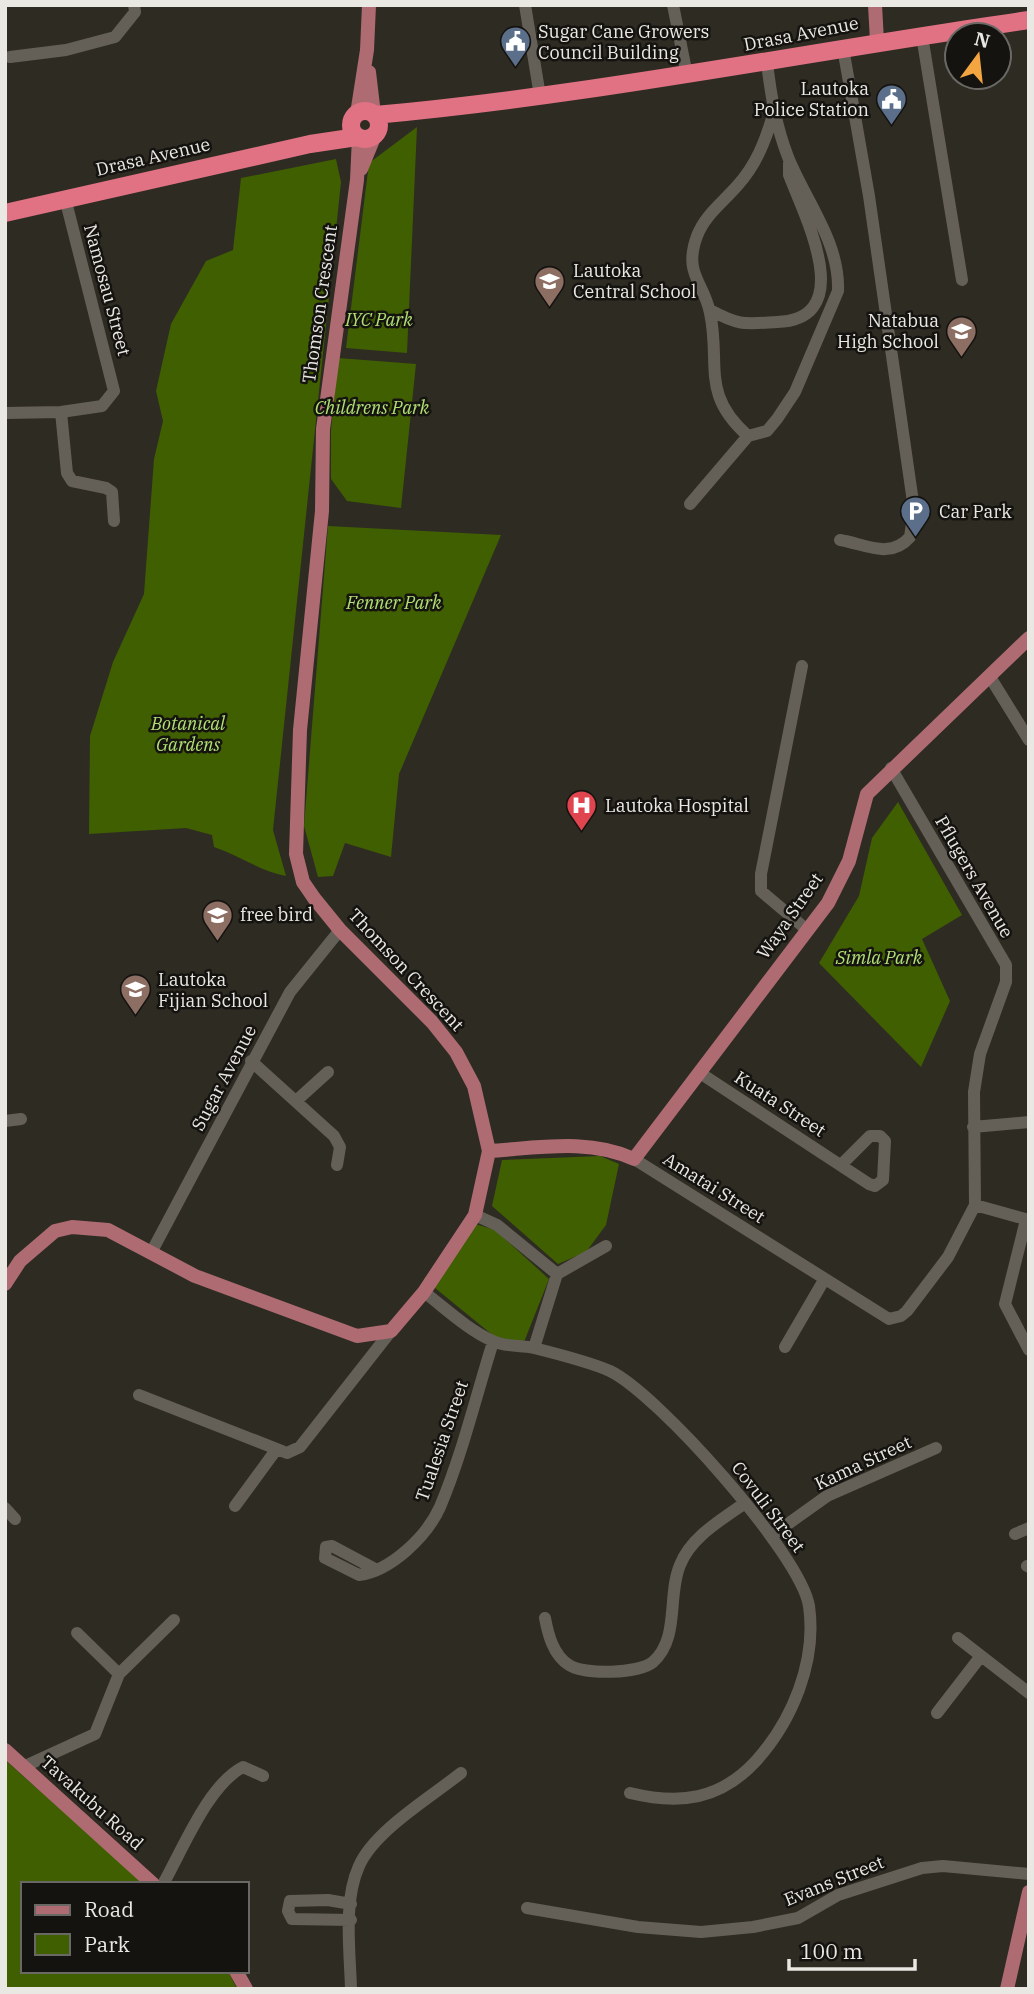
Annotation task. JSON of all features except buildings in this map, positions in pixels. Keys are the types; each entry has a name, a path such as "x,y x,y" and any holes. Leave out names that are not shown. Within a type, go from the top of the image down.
{"highway":[{"name":"Drasa Avenue","path":"5,213 310,144 414,112 687,75 767,63 877,41 1029,20"}],"main road":[{"name":"Thomson Crescent","path":"369,5 366,126 323,429 322,511 300,730 295,834 303,882 340,930 432,1022 456,1052 474,1086 489,1151 475,1215 424,1292 391,1331"},
{"path":"875,5 877,41"},
{"name":"Waya Street","path":"634,1160 828,903 849,861 867,794 1029,638"},
{"name":"Amatai Street","path":"489,1151 585,1146 610,1149 634,1160"},
{"path":"5,1284 20,1261 55,1231 72,1227 108,1230 195,1276 357,1336 391,1331"},
{"name":"Tavakubu Road","path":"5,1750 151,1882"},
{"path":"1007,1989 1029,1892"},
{"path":"237,1973 246,1989"}],"street":[{"path":"10,57 66,50 115,37 135,12 134,5"},
{"path":"525,5 540,96"},
{"path":"673,5 687,75"},
{"path":"922,36 962,280"},
{"path":"840,540 879,550 893,550 910,537 914,518 871,209 843,48"},
{"path":"690,504 748,436 767,431 795,392 838,291 831,248 789,159 773,115 767,63"},
{"path":"748,436 733,423 713,379 710,310 694,276 692,257 696,238 704,221 737,186 760,156 773,115"},
{"path":"710,310 743,325 755,325 795,321 815,301 822,279 821,263 789,175 789,159"},
{"name":"Namosau Street","path":"61,412 102,406 114,391 65,198"},
{"path":"5,412 61,412 67,473 72,481 99,486 112,492 115,502 114,521"},
{"path":"802,666 761,874 761,891 806,929"},
{"path":"990,677 1029,740"},
{"name":"Pflugers Avenue","path":"891,768 1006,965 1006,982 980,1054 973,1127 975,1205 948,1257 901,1316"},
{"name":"Sugar Avenue","path":"152,1251 251,1061 303,973 340,930"},
{"path":"251,1061 339,1142 337,1165"},
{"path":"296,1101 327,1072"},
{"name":"Kuata Street","path":"700,1073 841,1165"},
{"path":"5,1121 21,1119"},
{"path":"973,1127 1029,1122"},
{"name":"Amatai Street","path":"634,1160 877,1314 889,1319 901,1316"},
{"path":"975,1205 1027,1220 1005,1304 1029,1350"},
{"path":"475,1215 497,1225 558,1274"},
{"path":"534,1348 558,1274 606,1246"},
{"path":"785,1347 824,1280"},
{"name":"Covuli Street","path":"424,1292 493,1342 534,1348 618,1376 692,1443 745,1503 801,1581 809,1606 808,1650 795,1699 782,1730 750,1767 706,1797 650,1798 631,1793"},
{"path":"139,1395 287,1453 300,1447 391,1331"},
{"name":"Tualesia Street","path":"377,1570 417,1540 439,1509 493,1342"},
{"name":"Kama Street","path":"771,1536 827,1496 936,1448"},
{"path":"235,1506 276,1450"},
{"path":"545,1618 550,1642 569,1665 606,1672 627,1671 652,1663 669,1635 680,1564 700,1535 745,1503"},
{"path":"5,1508 15,1519"},
{"path":"1015,1534 1029,1528"},
{"path":"23,1767 94,1734 119,1674 174,1620"},
{"path":"77,1633 119,1674"},
{"path":"958,1638 1029,1693"},
{"path":"937,1713 981,1656"},
{"path":"164,1882 211,1799 230,1774 243,1767 263,1776"},
{"path":"351,1989 351,1904 359,1866 383,1836 461,1773"},
{"name":"Evans Street","path":"527,1908 638,1927 701,1932 753,1927 798,1918 838,1895 922,1868 943,1866 1029,1874"},
{"path":"351,1904 328,1900 290,1901 288,1911 292,1919 300,1921 351,1920"}],"green space":[{"name":"IYC Park","path":"417,127 407,353 346,348 369,163"},
{"name":"Botanical Gardens","path":"336,159 341,182 273,830 286,876 267,871 214,847 212,835 186,828 89,834 90,736 113,662 144,594 154,459 163,421 156,391 171,324 206,261 233,250 241,178"},
{"name":"Childrens Park","path":"338,358 416,364 401,508 347,501 331,479 331,430"},
{"name":"Fenner Park","path":"328,526 501,535 399,774 391,857 345,843 333,876 318,877 304,826"},
{"name":"Simla Park","path":"898,802 962,915 922,939 950,1001 921,1067 819,963 859,896 872,838"},
{"path":"600,1156 619,1164 606,1225 586,1252 558,1264 492,1206 502,1160"},
{"path":"469,1222 495,1230 549,1279 524,1342 495,1337 424,1279"},
{"path":"5,1760 143,1882 21,1882 21,1973 229,1973 237,1989 5,1989"}],"place":[{"name":"Sugar Cane Growers Council Building","path":"515,69"},
{"name":"Lautoka Police Station","path":"892,126"},
{"name":"Lautoka Central School","path":"550,308"},
{"name":"Natabua High School","path":"962,358"},
{"name":"Car Park","path":"916,539"},
{"name":"Lautoka Hospital","path":"582,833"},
{"name":"free bird","path":"217,942"},
{"name":"Lautoka Fijian School","path":"135,1017"}]}
